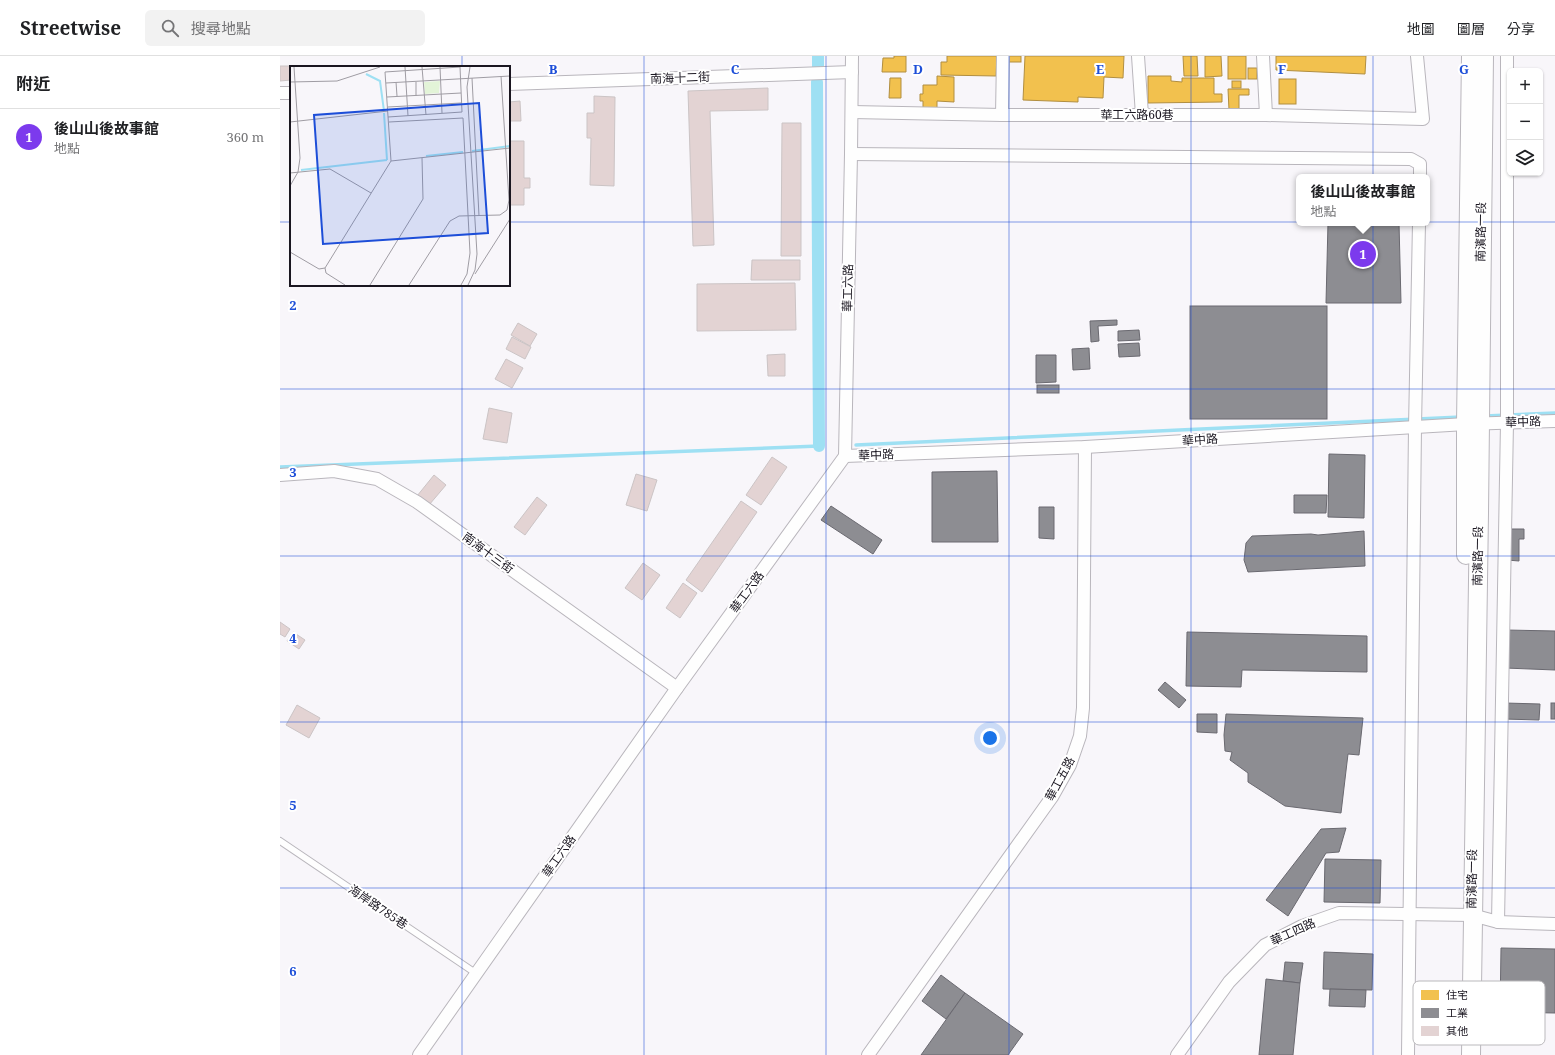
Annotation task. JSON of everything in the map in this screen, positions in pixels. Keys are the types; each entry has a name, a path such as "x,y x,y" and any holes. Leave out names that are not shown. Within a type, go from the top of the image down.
{"main road":[{"name":"南濱路一段","path":"1462,981 1466,915 1479,513 1472,423 1471,56"},
{"name":"南濱路一段","path":"1472,423 1484,56"},
{"name":"南濱路一段","path":"1466,915 1468,981"},
{"name":"南濱路一段","path":"1458,1055 1459,1045"},
{"name":"南濱路一段","path":"1471,1045 1471,1055"}],"street":[{"name":"華工六路","path":"419,1055 677,688 845,456 852,56"},
{"path":"1002,115 1003,56"},
{"path":"1138,56 1142,115"},
{"path":"1263,56 1266,115"},
{"name":"華工六路60巷","path":"852,112 1002,115 1266,115 1423,119 1417,56"},
{"path":"1498,922 1507,423 1507,56"},
{"name":"南海十二街","path":"510,84 852,72"},
{"path":"851,154 1411,159 1420,164 1420,174"},
{"path":"1408,1055 1415,427 1419,226"},
{"name":"華中路","path":"845,456 1085,447 1472,423 1555,421"},
{"name":"華工五路","path":"868,1055 1052,798 1070,765 1080,736 1082,708 1085,447"},
{"name":"南海十三街","path":"280,475 334,471 377,479 417,502 677,688"},
{"name":"華工四路","path":"1178,1055 1228,982 1265,944 1302,926 1339,913 1466,915 1498,922 1555,924"}],"lane":[{"name":"海岸路785巷","path":"280,841 477,974"}],"building: 住宅":[{"path":"894,56 906,56 906,72 882,72 883,58 894,58"},
{"path":"947,56 997,56 996,76 941,75 941,62 947,62"},
{"path":"1007,56 1021,56 1021,62 1007,62"},
{"path":"1025,56 1124,56 1123,78 1104,77 1103,98 1078,97 1078,102 1023,100"},
{"path":"1183,56 1197,56 1198,76 1184,76"},
{"path":"1205,56 1221,56 1222,76 1205,77"},
{"path":"1228,56 1246,56 1246,79 1228,79"},
{"path":"1276,56 1366,56 1365,74 1276,70"},
{"path":"1248,68 1257,68 1257,79 1248,79"},
{"path":"937,76 954,77 954,102 937,101 937,110 923,109 923,101 920,101 920,94 923,94 923,85 937,85"},
{"path":"1148,76 1171,76 1171,81 1182,82 1182,78 1214,78 1214,94 1222,94 1222,102 1148,103"},
{"path":"890,78 901,78 901,98 889,98"},
{"path":"1279,79 1296,79 1296,104 1279,104"},
{"path":"1232,81 1241,81 1241,88 1232,88"},
{"path":"1228,89 1249,89 1249,95 1239,95 1239,110 1229,110"}],"building: 工業":[{"path":"1328,226 1399,226 1401,303 1326,303"},
{"path":"1190,306 1327,306 1327,419 1190,419"},
{"path":"1117,320 1117,325 1098,326 1099,341 1091,342 1090,321"},
{"path":"1139,330 1140,340 1118,341 1118,331"},
{"path":"1139,343 1140,356 1119,357 1118,344"},
{"path":"1089,348 1090,369 1073,370 1072,349"},
{"path":"1036,355 1056,355 1056,382 1036,383"},
{"path":"1037,385 1059,385 1059,393 1037,393"},
{"path":"1329,454 1365,455 1364,518 1328,517"},
{"path":"997,471 998,542 932,542 932,472"},
{"path":"1294,495 1327,495 1326,513 1294,513"},
{"path":"831,506 882,540 873,554 821,520"},
{"path":"1039,507 1054,507 1054,539 1039,538"},
{"path":"1507,529 1524,529 1524,539 1519,539 1519,561 1507,560"},
{"path":"1364,531 1365,566 1248,572 1244,560 1246,543 1252,536 1318,535"},
{"path":"1506,630 1555,631 1555,670 1505,668"},
{"path":"1187,632 1367,636 1367,672 1242,670 1241,687 1186,686"},
{"path":"1165,682 1186,700 1179,708 1158,690"},
{"path":"1505,703 1540,704 1539,720 1504,719"},
{"path":"1551,703 1555,703 1555,719 1551,719"},
{"path":"1197,714 1217,714 1217,733 1197,732"},
{"path":"1226,714 1363,718 1359,755 1348,754 1341,813 1285,806 1248,782 1248,773 1230,760 1232,752 1225,751 1224,735"},
{"path":"1346,828 1339,852 1326,853 1288,916 1266,900 1321,829"},
{"path":"1325,859 1381,860 1380,903 1324,902"},
{"path":"1501,948 1555,949 1555,1013 1545,1013 1545,981 1500,981"},
{"path":"1324,952 1373,954 1372,990 1323,989"},
{"path":"1285,962 1303,963 1300,983 1283,981"},
{"path":"941,975 965,993 946,1019 922,1001"},
{"path":"1266,979 1300,983 1293,1055 1259,1055"},
{"path":"1330,989 1366,990 1365,1007 1329,1006"},
{"path":"965,993 1023,1034 1008,1055 921,1055"}],"building: 其他":[{"path":"280,66 290,66 290,80 280,81"},
{"path":"768,88 768,110 710,111 714,245 693,246 688,91"},
{"path":"594,96 615,97 614,186 590,185 591,138 587,138 587,113 594,113"},
{"path":"520,101 521,121 510,121 510,102"},
{"path":"782,123 801,123 801,256 781,256"},
{"path":"510,141 524,141 524,178 530,178 530,188 524,188 524,205 510,205"},
{"path":"752,260 800,260 800,280 751,280"},
{"path":"795,283 796,330 697,331 697,284"},
{"path":"518,323 537,334 530,346 511,335"},
{"path":"512,337 531,347 525,359 506,349"},
{"path":"785,354 785,376 768,376 767,355"},
{"path":"506,359 523,368 512,388 495,379"},
{"path":"489,408 512,413 507,443 483,439"},
{"path":"772,457 787,467 761,505 746,495"},
{"path":"636,474 657,480 647,511 626,505"},
{"path":"434,475 446,485 429,505 417,496"},
{"path":"537,497 547,505 525,535 514,527"},
{"path":"741,501 757,512 702,592 686,580"},
{"path":"643,563 660,575 642,600 625,588"},
{"path":"683,583 697,593 680,618 666,608"},
{"path":"280,622 290,629 285,637 280,634"},
{"path":"293,632 305,640 299,649 287,641"},
{"path":"297,705 320,718 309,738 286,725"}],"waterway":[{"path":"818,56 818,68"},
{"path":"817,82 819,446"},
{"path":"1485,416 1555,413"},
{"path":"856,445 1461,417"},
{"path":"280,467 819,446"}],"place":[{"name":"後山山後故事館","path":"1363,254"}]}
